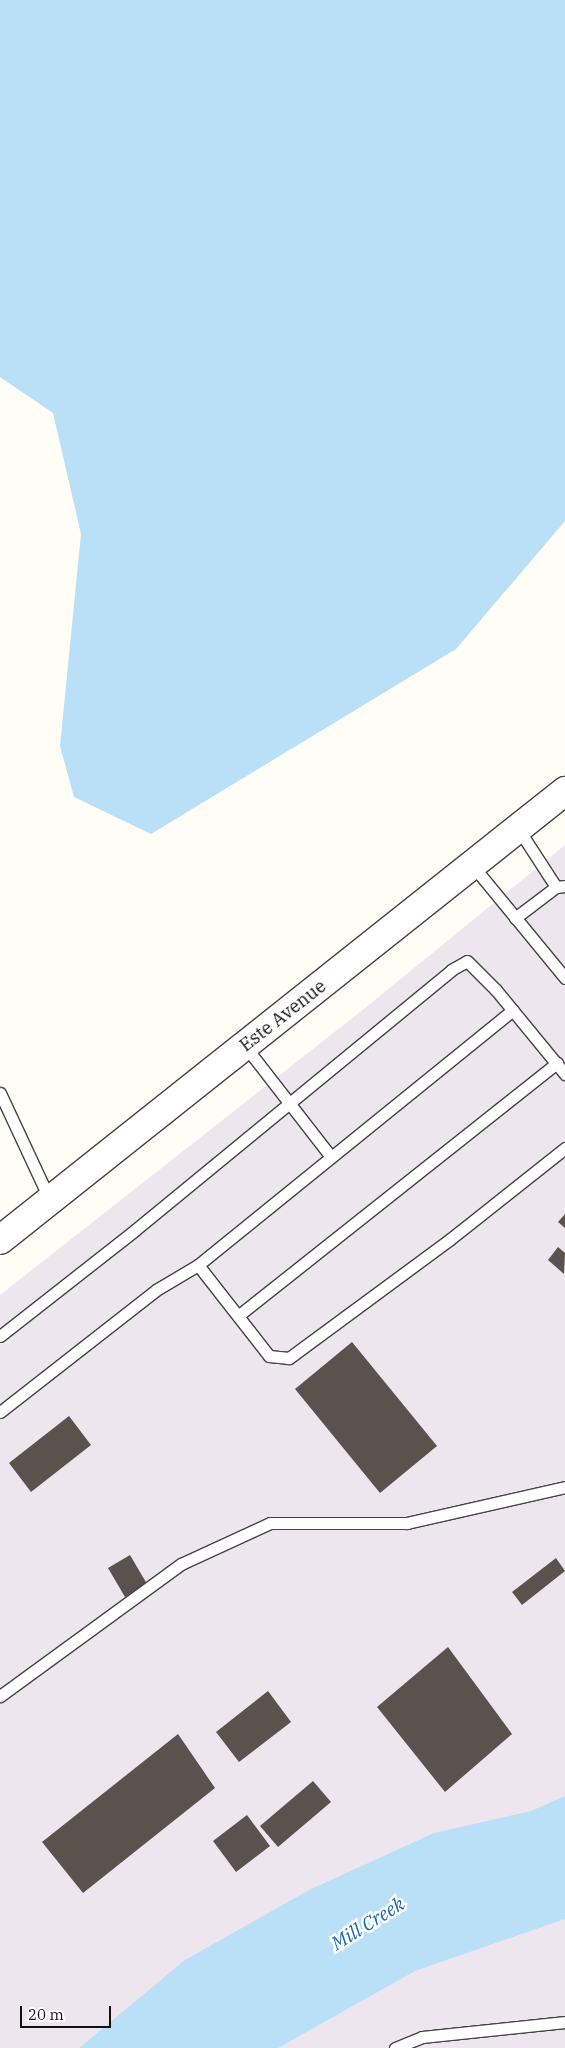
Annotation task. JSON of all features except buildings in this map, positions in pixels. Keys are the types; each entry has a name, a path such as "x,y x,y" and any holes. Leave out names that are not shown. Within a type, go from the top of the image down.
{"street":[{"name":"Este Avenue","path":"0,1240 519,830 565,791"}],"lane":[{"path":"515,918 561,887 519,830"},
{"path":"473,866 565,978"},
{"path":"0,1336 451,970 467,961 513,1010 565,1074"},
{"path":"0,1412 156,1290 198,1266 513,1010"},
{"path":"245,1046 287,1104 331,1157"},
{"path":"239,1315 557,1064"},
{"path":"0,1093 50,1200"},
{"path":"198,1266 239,1315 269,1356 289,1358 565,1148"},
{"path":"0,1696 181,1564 270,1523 407,1523 565,1487"},
{"path":"395,2048 422,2037 565,2022"}],"shaded area":[{"path":"565,845 565,2048 0,2048 0,1295 365,1008"}],"water":[{"path":"0,0 565,0 565,521 456,649 151,834 74,797 60,746 81,534 53,413 0,377"},
{"name":"Mill Creek","path":"565,1796 565,1919 415,1971 278,2048 79,2048 185,1960 309,1890 434,1833 531,1811"}]}
